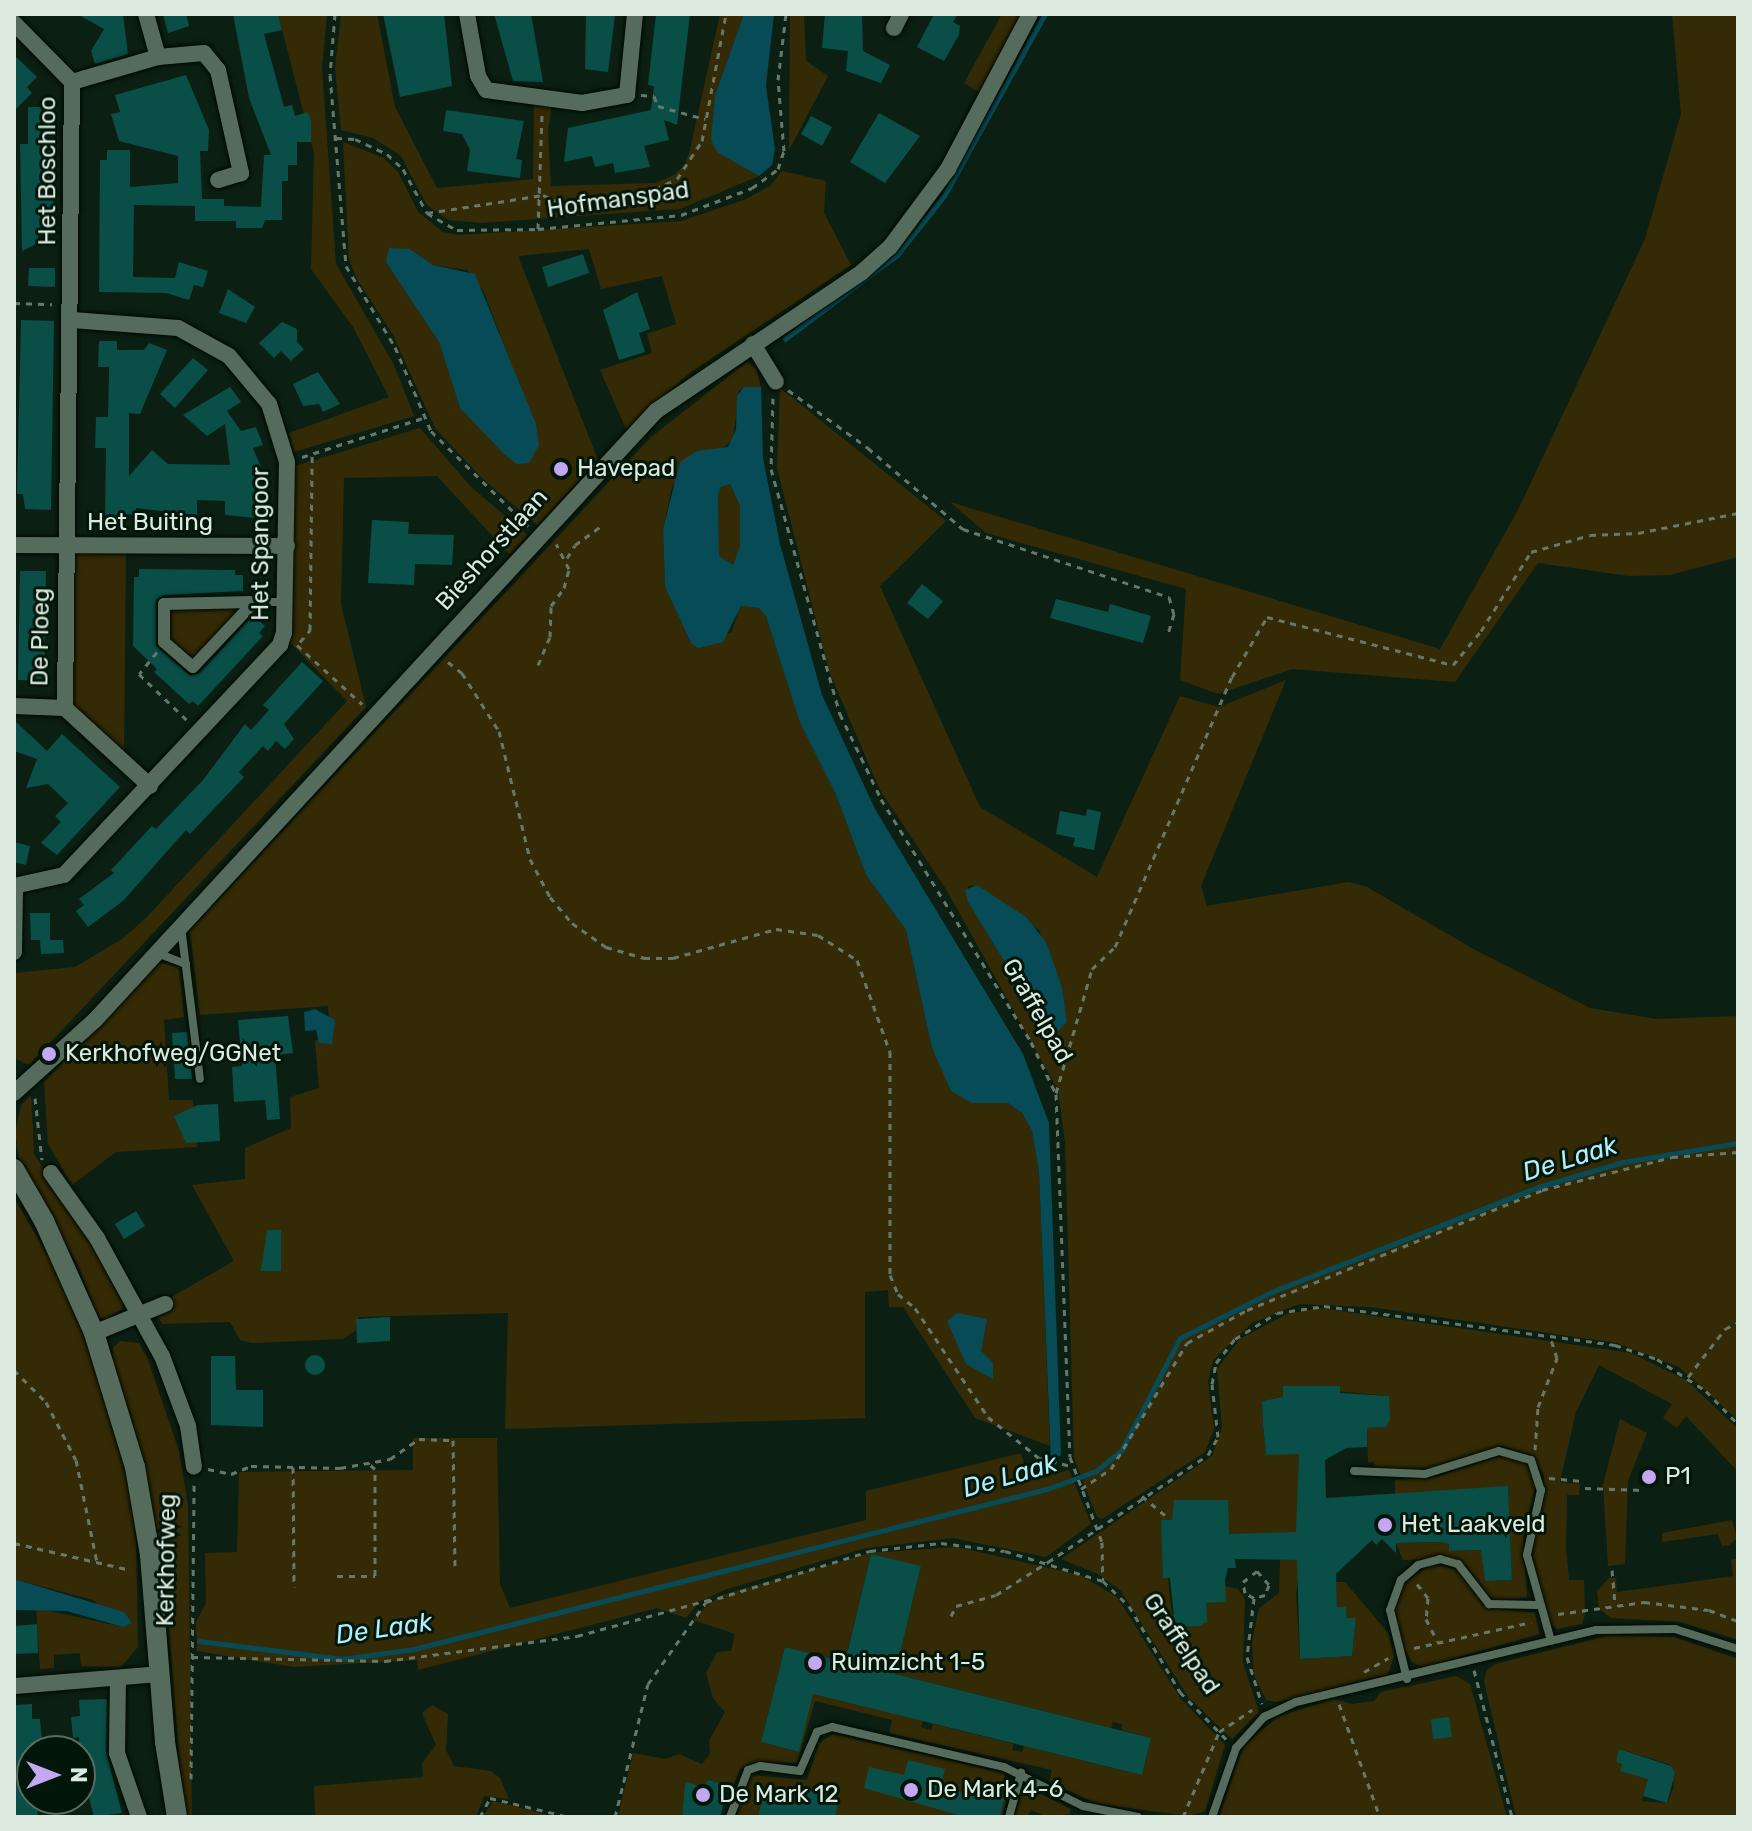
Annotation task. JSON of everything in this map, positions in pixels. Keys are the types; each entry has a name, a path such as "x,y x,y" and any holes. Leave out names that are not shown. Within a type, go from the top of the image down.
{"street":[{"path":"146,14 158,57"},
{"path":"467,14 478,76 486,90 582,103 627,95 635,14"},
{"name":"Bieshorstlaan","path":"19,1089 79,1037 539,533 656,411 862,272 898,237 948,169 1030,14"},
{"path":"14,23 72,82"},
{"name":"Het Boschloo","path":"67,547 72,312 72,82 158,57 204,53 218,70 241,173 218,180"},
{"name":"Het Spangoor","path":"14,952 14,886 64,875 150,786 280,645 287,602 287,462 269,404 252,379 208,341 148,322 72,312"},
{"path":"753,344 776,382"},
{"name":"Het Buiting","path":"14,545 287,546"},
{"name":"De Ploeg","path":"67,547 65,708 150,786"},
{"path":"252,602 193,667 165,643 164,604 252,602"},
{"path":"14,706 65,708"},
{"name":"Kerkhofweg","path":"14,1169 44,1221 94,1333 135,1467 153,1574 160,1674 177,1817"},
{"name":"Kerkhofweg","path":"51,1173 97,1238 141,1314 176,1390 194,1465"},
{"path":"94,1333 165,1304"},
{"path":"14,1686 160,1674"},
{"path":"118,1679 117,1753 139,1817"}],"lane":[{"path":"252,602 287,602"},
{"path":"181,926 200,1079"},
{"path":"156,953 186,964"},
{"path":"1354,1471 1425,1474 1499,1451 1518,1452 1536,1466 1540,1477 1527,1546 1538,1605 1551,1641"},
{"path":"1407,1679 1390,1621 1392,1598 1407,1574 1426,1561 1446,1560 1463,1568 1489,1604 1538,1605"},
{"path":"1212,1817 1236,1748 1266,1709 1407,1679 1596,1630 1656,1627 1738,1649"},
{"path":"730,1817 748,1770 760,1766 800,1771 814,1737 826,1727 1021,1773 1083,1806 1138,1817"},
{"path":"1009,1817 1021,1773"}],"path":[{"path":"335,14 330,75 346,266 395,347 423,418 463,467 567,558"},
{"path":"336,138 355,139 387,154 403,169 427,213 543,195 561,203 622,204 650,194 677,179 692,160 705,119 726,14"},
{"name":"Hofmanspad","path":"427,213 457,230 538,229 681,215 766,181 784,151 778,80 786,14"},
{"path":"627,95 654,96 658,106 705,119"},
{"path":"538,229 543,195 539,131 544,99"},
{"path":"14,303 72,312"},
{"path":"776,382 868,448 963,529 1169,597 1174,614 1168,634"},
{"name":"Graffelpad","path":"776,382 771,469 840,714 881,799 1031,1042 1056,1094 1072,1466 1104,1550 1103,1581 1129,1606 1180,1692 1236,1748"},
{"path":"287,462 423,418"},
{"path":"297,645 310,630 312,454"},
{"path":"1056,1094 1092,969 1115,947 1232,677 1267,617 1453,665 1481,631 1531,552 1590,535 1638,533 1738,513"},
{"path":"538,665 550,637 551,606 564,588 567,558 575,545 603,525"},
{"path":"284,633 373,716"},
{"path":"165,643 139,674 200,732"},
{"path":"433,650 462,673 499,731 530,859 550,897 572,923 606,947 644,958 673,958 776,929 818,935 857,960 890,1052 894,1285 988,1417 1039,1458 1072,1466"},
{"path":"19,1089 36,1101 36,1146 51,1173"},
{"path":"1081,1489 1111,1469 1187,1343 1260,1303 1542,1190 1672,1157 1738,1152"},
{"path":"951,1616 956,1606 996,1595 1048,1562 1212,1450 1218,1429 1212,1384 1216,1363 1235,1339 1277,1313 1311,1306 1354,1308 1550,1336 1641,1353 1688,1377 1738,1424"},
{"path":"1688,1377 1725,1329 1738,1322"},
{"path":"1536,1466 1536,1417 1557,1358 1550,1336"},
{"path":"14,1370 35,1386 76,1460 97,1562"},
{"path":"194,1465 224,1474 251,1466 368,1463 390,1459 419,1439 455,1442 455,1571"},
{"path":"337,1576 375,1576 375,1469 368,1463"},
{"name":"Kerkhofweg","path":"191,1783 194,1465"},
{"path":"293,1467 294,1587"},
{"path":"1540,1477 1585,1481"},
{"path":"1585,1488 1644,1490"},
{"path":"1142,1496 1167,1517"},
{"path":"14,1543 153,1574"},
{"path":"192,1657 385,1661 577,1636 870,1551 941,1543 963,1543 1048,1562 1103,1581"},
{"path":"1612,1570 1615,1603"},
{"path":"1257,1571 1269,1585 1265,1595 1254,1598 1245,1593 1243,1582 1257,1571"},
{"path":"1407,1574 1426,1593 1427,1626 1437,1641"},
{"path":"615,1817 648,1684 698,1609 722,1595"},
{"path":"1183,1817 1219,1732 1266,1709 1247,1657 1254,1598"},
{"path":"1466,1635 1615,1603 1691,1607 1738,1621"},
{"path":"1472,1663 1512,1817"},
{"path":"1335,1693 1380,1817"},
{"path":"480,1817 490,1798 569,1817"}],"shaded area":[{"path":"278,14 327,14 322,68 336,264 394,365 414,416 294,452 289,433 389,397 353,327 311,269 314,153"},
{"path":"341,14 377,14 395,107 437,188 533,179 534,101 552,105 548,131 551,186 655,183 672,176 685,165 690,150 720,14 744,14 715,95 718,152 759,176 680,209 481,223 448,220 427,205 401,156 373,138 341,130 335,68"},
{"path":"790,14 804,14 806,61 828,76 789,150"},
{"path":"1002,14 1023,14 980,93 964,83"},
{"path":"1672,14 1738,14 1738,557 1670,575 1629,576 1538,563 1455,682 1292,669 1218,694 1180,680 1186,589 986,533 950,502 1440,649 1518,510 1645,239 1681,114"},
{"path":"343,142 384,158 398,172 418,212 443,232 459,235 681,221 744,200 770,186 782,171 826,181 824,213 851,265 691,372 626,429 600,370 652,353 647,334 676,324 662,276 601,289 589,249 518,256 598,460 537,525 481,477 435,428 392,333 358,281 349,260","holes":["410,249 433,265 467,270 483,290 525,399 517,464 460,408 439,342 386,262"]},
{"path":"747,362 756,369 761,387 739,390 733,440 720,450 697,451 672,487 663,529 665,587 691,643 732,632 740,606 759,608 766,616 800,723 836,795 866,875 906,930 932,1048 972,1103 1008,1103 1022,1113 1032,1131 1039,1172 1050,1446 975,1418 903,1307 889,1307 888,1290 865,1292 865,1418 505,1429 508,1313 358,1317 355,1331 343,1339 252,1343 240,1340 230,1322 162,1324 154,1307 234,1261 192,1185 245,1179 245,1148 291,1128 290,1097 319,1088 315,1041 330,1033 328,1006 200,1015 190,930 651,437"},
{"path":"780,388 946,521 880,586 980,807 1097,877 1180,696 1219,707 1286,680 1201,886 1207,906 1349,882 1367,887 1477,951 1590,1008 1656,1019 1738,1016 1738,1420 1679,1367 1617,1343 1371,1307 1299,1304 1252,1323 1213,1360 1208,1382 1214,1429 1205,1452 1102,1519 1097,1517 1074,1458 1065,1142 1058,1090 946,889 880,790 829,671 777,468","holes":["977,885 1039,930 1062,988 1067,1022 1033,1009 968,902 968,886"]},
{"path":"420,428 471,487 528,535 509,554 437,476 344,478 341,604 366,707 29,1065 14,1058 14,973 75,967 122,939 147,917 347,701 288,640 295,466"},
{"path":"730,484 740,506 740,546 733,565 719,556 718,495 721,487"},
{"path":"75,550 126,552 124,752 72,704"},
{"path":"246,606 192,663 166,641 168,607"},
{"path":"160,963 179,967 184,1017 164,1020 169,1100 193,1100 197,1147 116,1152 72,1185 48,1144 44,1082"},
{"path":"31,1095 34,1154 125,1294 122,1309 107,1319 98,1318 78,1265 19,1158 15,1133 21,1105"},
{"path":"14,1198 52,1262 84,1333 127,1477 136,1540 138,1647 121,1667 81,1666 80,1653 54,1655 54,1668 40,1669 36,1608 123,1627 93,1600 14,1579"},
{"path":"1320,1308 1631,1353 1686,1380 1738,1429 1738,1472 1686,1416 1677,1428 1663,1418 1672,1404 1599,1365 1576,1412 1560,1482 1580,1484 1579,1495 1567,1495 1566,1547 1569,1580 1584,1580 1585,1615 1582,1624 1557,1629 1550,1622 1534,1569 1532,1545 1544,1499 1544,1475 1532,1456 1502,1446 1435,1468 1375,1470 1374,1462 1368,1462 1367,1428 1385,1427 1389,1396 1283,1386 1283,1397 1262,1401 1263,1424 1266,1455 1299,1453 1297,1537 1228,1534 1228,1500 1175,1500 1172,1520 1161,1521 1172,1614 1206,1621 1206,1603 1225,1602 1225,1586 1238,1589 1245,1599 1243,1663 1259,1712 1232,1739 1189,1698 1121,1591 1098,1574 1061,1559 1212,1456 1222,1428 1217,1369 1240,1339 1287,1314"},
{"path":"120,1341 139,1343 148,1360 179,1451 188,1506 192,1817 185,1817 183,1803 165,1579 113,1366 113,1348"},
{"path":"1620,1419 1647,1433 1628,1481 1625,1564 1608,1566 1603,1485"},
{"path":"413,1438 497,1438 500,1584 510,1608 866,1520 866,1491 1021,1453 1028,1481 1069,1470 1091,1524 1046,1557 953,1538 866,1548 727,1589 700,1601 686,1618 657,1608 418,1670 417,1660 294,1667 197,1651 196,1622 206,1603 205,1553 237,1552 239,1472 413,1470"},
{"path":"1507,1454 1525,1461 1536,1484 1523,1537 1527,1598 1490,1601 1467,1566 1453,1558 1403,1560 1396,1543 1440,1542 1449,1544 1449,1551 1483,1550 1485,1581 1512,1580 1508,1487 1395,1494 1395,1480 1436,1477"},
{"path":"1732,1520 1737,1538 1729,1545 1722,1546 1718,1534 1662,1542 1662,1533"},
{"path":"957,1547 1080,1575 1117,1597 1180,1698 1225,1745 1205,1811 1189,1816 1098,1804 1049,1782 1052,1770 889,1733 892,1720 815,1701 797,1763 753,1762 740,1769 733,1786 708,1780 703,1787 685,1783 682,1817 618,1817 633,1753 665,1759 679,1754 702,1764 710,1754 709,1741 725,1712 713,1698 706,1673 717,1652 731,1651 735,1634 693,1620 705,1607 722,1595 870,1553","holes":["871,1554 921,1567 898,1660 883,1671 1111,1728 1113,1722 1122,1724 1121,1730 1151,1738 1142,1775 1024,1746 1022,1752 1012,1750 1014,1744 933,1724 931,1730 921,1727 923,1721 810,1693 798,1752 761,1742 785,1647 857,1665 848,1648"]},
{"path":"1738,1558 1738,1640 1681,1622 1611,1618 1599,1609 1597,1591 1609,1578 1616,1578 1617,1592 1733,1576 1731,1560"},
{"path":"1280,1560 1301,1560 1296,1594 1300,1659 1352,1656 1356,1618 1347,1618 1346,1607 1337,1607 1336,1582 1345,1582 1388,1633 1394,1656 1388,1674 1277,1702 1266,1700 1254,1675 1252,1642 1259,1608 1279,1593"},
{"path":"1432,1564 1458,1570 1487,1608 1535,1613 1539,1634 1424,1667 1413,1663 1399,1641 1394,1607 1405,1583"},
{"path":"1608,1636 1674,1637 1738,1659 1738,1817 1516,1817 1484,1681 1487,1670 1495,1664","holes":["1620,1749 1671,1765 1674,1787 1667,1803 1642,1801 1648,1779 1621,1771 1622,1764 1616,1762"]},
{"path":"1456,1676 1470,1684 1507,1817 1219,1817 1243,1747 1277,1717 1334,1699 1352,1704 1374,1701 1381,1692"},
{"path":"432,1705 448,1714 446,1750 454,1766 491,1771 500,1778 509,1799 484,1796 476,1817 315,1817 314,1786 423,1777 422,1763 436,1745 422,1713"},
{"path":"833,1734 1003,1773 1010,1785 1002,1817 735,1817 751,1775 807,1780 819,1743"},
{"path":"1031,1789 1071,1809 1070,1814 1048,1817 1031,1810 1027,1817 1014,1817 1020,1797"},
{"path":"493,1801 555,1817 483,1817"}],"water":[{"path":"744,14 774,14 766,86 775,149 772,165 759,176 717,152 711,140 715,95"},
{"path":"389,248 410,249 433,265 475,274 536,424 539,445 529,463 517,464 505,455 460,408 439,342 386,262"},
{"path":"744,387 761,387 763,458 780,544 822,695 875,809 1023,1054 1049,1123 1061,1455 1051,1461 1039,1172 1032,1131 1022,1113 1008,1103 972,1103 951,1091 932,1048 906,930 866,875 836,795 800,723 766,616 759,608 741,606 723,642 698,648 691,643 665,587 663,529 680,462 697,451 728,447 736,430 737,396","holes":["730,484 740,506 740,546 733,565 719,556 718,495 721,487"]},
{"path":"977,885 1026,917 1046,942 1062,987 1067,1022 1057,1032 1033,1009 968,902 965,890"},
{"path":"315,1009 335,1020 332,1044 319,1043 316,1030 305,1031 304,1012"},
{"path":"957,1313 987,1319 981,1351 993,1363 993,1379 966,1364 947,1321"},
{"path":"14,1579 124,1612 132,1623 123,1627 67,1611 14,1610"}],"building":[{"path":"77,14 123,14 128,54 95,64 91,51 104,29"},
{"path":"163,14 186,14 189,26 168,33"},
{"path":"233,14 278,14 282,30 264,34 284,107 292,105 295,116 308,112 311,122 311,142 297,142 297,165 288,165 288,181 282,181 282,220 265,220 262,228 236,228 236,221 195,221 195,206 134,205 133,277 175,278 179,262 208,271 203,287 194,285 189,300 166,293 99,292 100,160 107,160 107,150 130,150 130,187 178,183 178,156 119,141 111,114 120,112 115,95 186,75 209,130 208,151 200,151 202,199 224,199 224,206 261,207 264,155 271,155 249,98"},
{"path":"383,14 444,14 452,86 400,97"},
{"path":"494,14 531,14 543,82 513,81"},
{"path":"586,14 615,14 608,72 585,69"},
{"path":"656,14 690,14 677,125 664,120 669,140 644,146 650,167 615,173 613,163 595,167 592,156 564,162 568,128 651,110 654,86 648,85"},
{"path":"825,14 862,14 863,51 890,65 881,83 846,71 848,51 822,48"},
{"path":"934,14 958,14 953,22 960,26 959,35 944,61 917,47"},
{"path":"14,55 37,77 27,87 32,93 14,111"},
{"path":"28,107 43,107 43,116 54,116 55,166 52,234 38,234 38,243 22,251 20,144 28,144"},
{"path":"446,110 524,121 516,159 522,160 520,178 467,171 470,150 462,134 443,131"},
{"path":"879,113 920,136 885,183 850,162"},
{"path":"811,116 832,127 822,146 801,134"},
{"path":"583,254 589,273 548,287 542,267"},
{"path":"29,268 55,268 55,287 28,286"},
{"path":"228,289 255,307 246,323 219,313"},
{"path":"637,292 650,329 639,333 645,352 619,360 603,310"},
{"path":"21,320 54,321 51,510 25,509 23,494 17,494"},
{"path":"282,322 297,329 297,342 304,349 291,361 281,351 274,358 259,343"},
{"path":"99,341 117,341 117,350 144,350 149,343 167,350 140,414 129,413 129,476 152,450 168,464 230,465 225,424 207,436 183,415 230,387 241,402 227,411 241,431 256,427 263,445 253,448 261,467 256,468 256,518 225,515 225,501 197,500 197,515 136,508 136,514 105,516 106,448 95,448 96,417 108,417 109,367 98,367"},
{"path":"193,358 208,370 175,408 160,394"},
{"path":"318,372 340,404 323,412 319,404 303,406 293,384"},
{"path":"372,520 409,522 408,534 454,535 452,565 415,564 414,585 368,583"},
{"path":"139,569 235,570 235,575 243,575 243,591 164,595 156,600 156,646 190,676 200,673 253,616 265,626 259,633 263,636 198,706 193,701 189,704 154,672 157,669 133,646 134,577 139,577"},
{"path":"20,571 46,571 44,681 18,680"},
{"path":"922,584 943,601 928,619 907,603"},
{"path":"1056,599 1108,612 1110,604 1151,616 1143,643 1050,618"},
{"path":"302,662 323,681 284,724 294,739 285,749 276,741 268,751 263,746 239,772 244,777 190,834 186,830 123,901 88,927 76,911 84,905 79,899 114,873 111,870 152,826 156,829 203,780 245,724 251,730 269,710 263,705"},
{"path":"14,720 47,751 62,734 120,787 57,855 41,843 61,822 55,816 68,803 48,784 26,788 37,759 14,751"},
{"path":"1087,809 1101,812 1094,850 1073,846 1075,838 1056,834 1060,811 1086,816"},
{"path":"14,842 30,846 26,865 14,862"},
{"path":"30,913 50,913 50,940 31,940"},
{"path":"40,940 63,940 64,953 41,954"},
{"path":"288,1016 293,1053 275,1055 280,1119 267,1120 265,1100 234,1102 232,1067 242,1066 238,1020"},
{"path":"187,1032 192,1079 175,1079 172,1033"},
{"path":"218,1104 220,1141 186,1143 174,1116 198,1105"},
{"path":"136,1211 145,1226 124,1239 115,1224"},
{"path":"267,1230 281,1230 281,1271 261,1271"},
{"path":"390,1317 390,1341 357,1343 356,1319"},
{"path":"315,1355 322,1358 325,1365 322,1372 315,1375 308,1372 305,1365 308,1358"},
{"path":"211,1356 235,1356 236,1390 263,1390 263,1427 211,1425"},
{"name":"Het Laakveld","path":"1283,1386 1340,1386 1340,1393 1389,1396 1390,1419 1386,1427 1367,1428 1367,1447 1346,1448 1325,1460 1326,1498 1508,1486 1512,1580 1485,1581 1481,1550 1449,1551 1449,1544 1440,1542 1396,1543 1396,1553 1382,1539 1376,1545 1372,1540 1336,1574 1337,1607 1346,1607 1347,1618 1356,1618 1352,1656 1300,1659 1297,1560 1235,1559 1236,1568 1228,1568 1225,1580 1226,1602 1206,1603 1207,1622 1199,1626 1175,1627 1170,1578 1163,1578 1161,1520 1172,1520 1174,1500 1228,1500 1229,1534 1296,1532 1299,1454 1266,1455 1263,1424 1262,1401 1283,1397"},
{"name":"Ruimzicht 1-5","path":"871,1554 921,1566 895,1674 1151,1738 1142,1775 813,1694 799,1752 761,1742 785,1647 845,1662"},
{"path":"37,1624 38,1653 14,1654 14,1626"},
{"path":"107,1699 106,1753 122,1813 94,1817 96,1735 73,1735 71,1717 80,1716 79,1700"},
{"path":"32,1704 32,1719 40,1719 41,1735 16,1735 16,1815 38,1817 14,1817 14,1705"},
{"path":"1449,1717 1452,1737 1433,1739 1431,1719"},
{"path":"1619,1749 1671,1766 1675,1773 1667,1803 1643,1796 1648,1779 1620,1771 1622,1764 1616,1762"},
{"name":"De Mark 4-6","path":"908,1760 945,1769 940,1787 980,1797 985,1792 1005,1796 1000,1817 965,1817 864,1788 869,1767 904,1775"},
{"name":"De Mark 12","path":"708,1780 728,1785 720,1817 682,1817 685,1782 703,1787"},
{"path":"802,1789 839,1798 835,1817 758,1817 763,1796 798,1805"}],"waterway":[{"path":"785,339 897,255 944,196 1045,14"},
{"name":"De Laak","path":"199,1641 342,1659 414,1649 1047,1489 1096,1471 1121,1451 1180,1338 1269,1293 1541,1186 1623,1162 1738,1143"}],"place":[{"name":"Havepad","path":"561,469"},
{"name":"Kerkhofweg/GGNet","path":"49,1054"},
{"name":"P1","path":"1649,1477"},
{"name":"Het Laakveld","path":"1385,1525"},
{"name":"Ruimzicht 1-5","path":"815,1663"},
{"name":"De Mark 4-6","path":"911,1790"},
{"name":"De Mark 12","path":"703,1795"}]}
